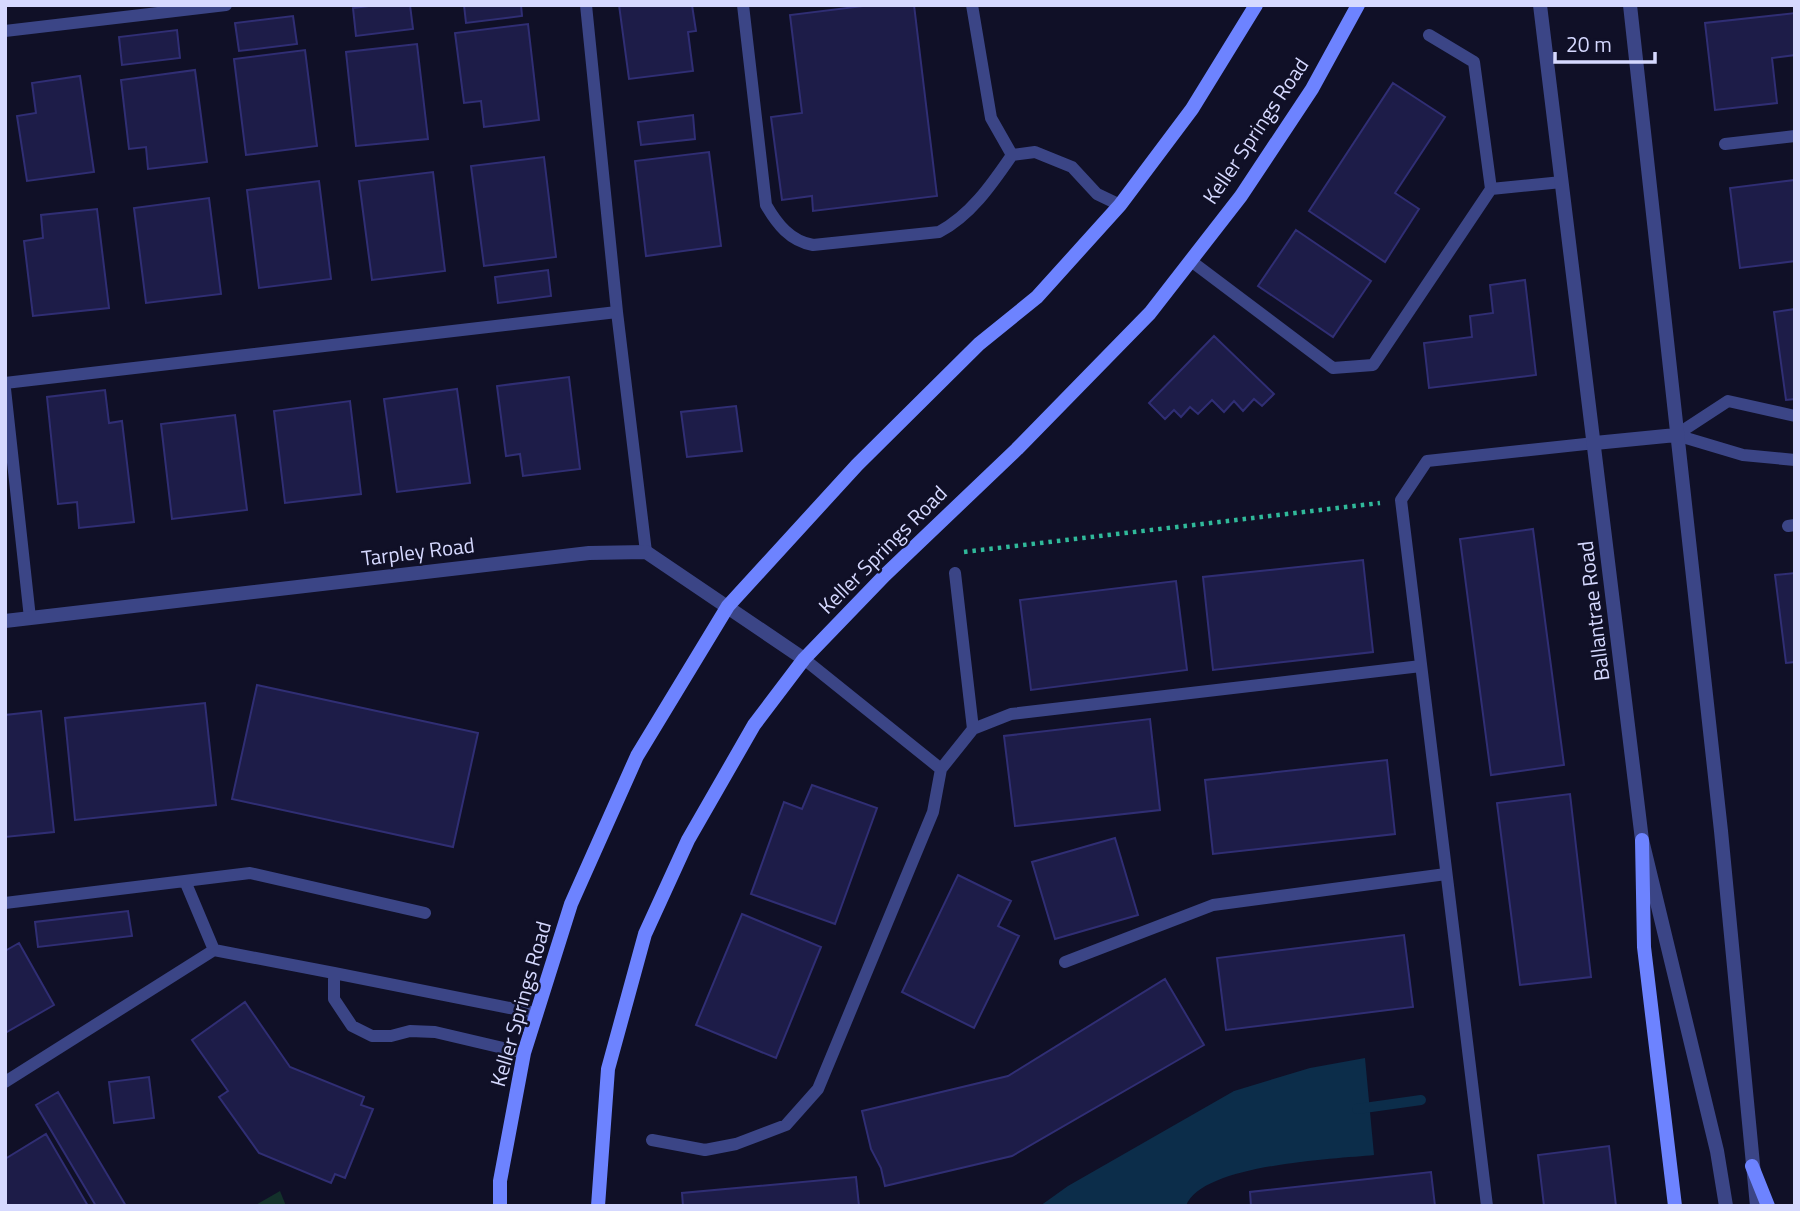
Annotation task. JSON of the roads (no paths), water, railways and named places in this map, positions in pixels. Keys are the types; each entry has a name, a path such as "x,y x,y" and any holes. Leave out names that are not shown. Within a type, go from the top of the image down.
{"main road":[{"name":"Keller Springs Road","path":"500,1206 499,1181 524,1052 571,904 637,756 728,606 857,465 979,344 1037,297 1119,205 1192,109 1256,5"},
{"name":"Keller Springs Road","path":"598,1206 608,1069 645,934 688,840 754,725 804,659 884,575 1017,449 1150,313 1241,196 1312,89 1358,5"},
{"path":"1642,840 1644,947 1675,1206"},
{"path":"1752,1166 1768,1206"}],"street":[{"name":"Ballantrae Road","path":"1540,5 1642,840 1717,1151 1726,1206"},
{"path":"1630,5 1721,831 1757,1206"},
{"path":"1595,443 1676,435"},
{"path":"646,552 804,659"},
{"name":"Tarpley Road","path":"5,621 589,554 646,552"}],"lane":[{"path":"5,31 226,5"},
{"path":"586,5 617,312 646,552"},
{"path":"743,5 766,205 787,234 800,243 939,232 956,223 990,186 1012,155 1035,152 1072,167 1097,194 1119,205"},
{"path":"972,5 991,118 1012,155"},
{"path":"1191,261 1334,368 1373,365 1490,189 1474,62 1429,34"},
{"path":"1725,144 1795,136"},
{"path":"1490,189 1562,182"},
{"path":"5,383 617,312"},
{"path":"5,389 30,618"},
{"path":"1676,435 1728,401 1795,416"},
{"path":"1676,435 1743,454 1795,460"},
{"path":"1487,1206 1401,500 1427,461 1595,443"},
{"path":"955,573 973,729"},
{"path":"804,659 941,769"},
{"path":"652,1140 705,1150 736,1144 786,1125 818,1089 933,813 941,769 973,729 1011,714 1421,666"},
{"path":"5,903 250,873 425,913"},
{"path":"1065,962 1213,905 1446,874"},
{"path":"185,881 214,950"},
{"path":"5,1082 214,950 535,1013"},
{"path":"334,973 334,999 352,1026 372,1035 391,1036 410,1031 435,1032 524,1052"}],"water":[{"path":"1365,1058 1374,1155 1301,1162 1242,1172 1216,1181 1197,1192 1186,1206 1040,1206 1068,1186 1234,1091 1310,1068"}],"waterway":[{"path":"1357,1109 1421,1100"}]}
